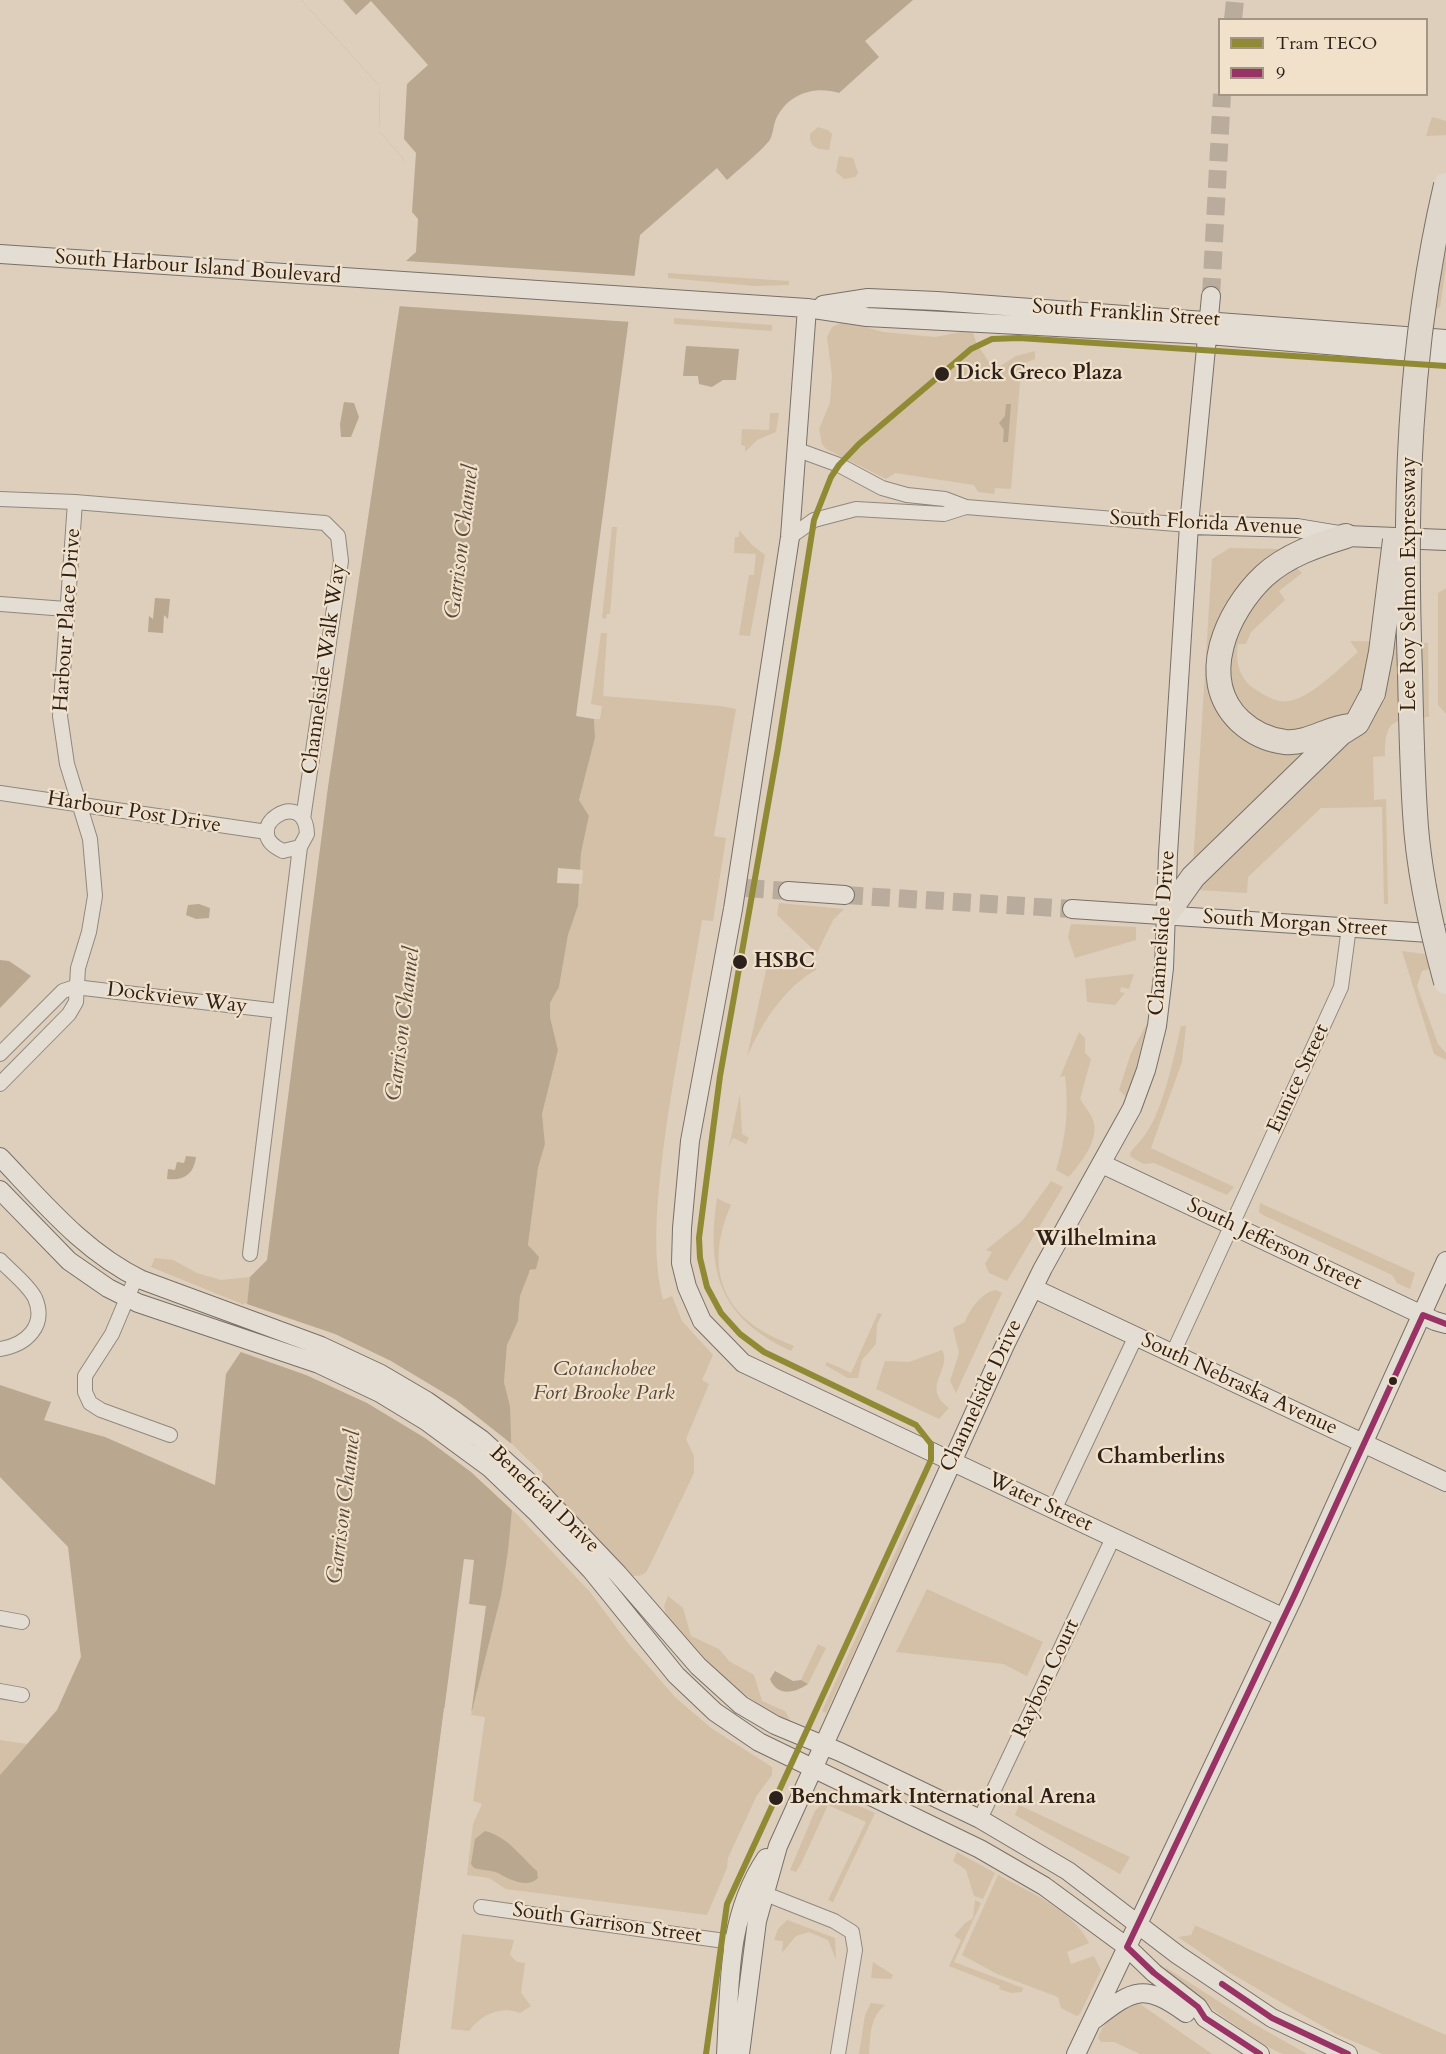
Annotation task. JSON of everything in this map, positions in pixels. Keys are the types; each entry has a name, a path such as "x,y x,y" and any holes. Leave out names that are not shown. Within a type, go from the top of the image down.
{"highway":[{"name":"Lee Roy Selmon Expressway","path":"1446,184 1417,345 1409,452 1408,605 1415,815 1426,893 1446,982"},
{"path":"1346,536 1297,554 1277,566 1241,603 1228,627 1220,651 1219,673 1222,692 1231,711 1251,730 1268,739 1287,742 1304,741 1335,728 1357,723 1373,693 1378,676 1396,531 1409,452"},
{"path":"1166,915 1204,865 1350,726"}],"main road":[{"name":"South Florida Avenue","path":"1346,536 1446,540"}],"street":[{"name":"South Harbour Island Boulevard","path":"0,255 677,300"},
{"name":"Channelside Drive","path":"740,2054 757,1921 778,1846 822,1745 1033,1288 1132,1108 1153,1044 1163,976 1189,525 1211,296"},
{"name":"South Franklin Street","path":"807,308 868,298 937,301 1208,327 1446,355"},
{"name":"South Franklin Street","path":"677,300 807,308 867,317 1208,327 1438,339"},
{"path":"936,320 937,301"},
{"name":"Water Street","path":"807,308 790,537 741,887 690,1141 681,1263 687,1287 702,1321 743,1363 1282,1617"},
{"path":"1438,339 1446,327"},
{"name":"South Florida Avenue","path":"798,450 839,465 882,488 907,495 945,499 966,507 1189,525 1296,528 1346,536"},
{"name":"Harbour Place Drive","path":"0,499 75,501 60,716 68,764 90,839 95,896 75,987 76,1002 69,1014 0,1084"},
{"name":"Channelside Walk Way","path":"75,501 325,523 338,536 341,561 303,819"},
{"name":"South Florida Avenue","path":"790,537 814,520 856,509 944,513 966,507"},
{"path":"0,604 66,609"},
{"name":"Harbour Post Drive","path":"0,793 81,803 170,820 267,832"},
{"path":"250,1254 300,847 307,834 303,819 297,814 285,811 270,821 267,832 275,847 292,851 300,847"},
{"path":"788,891 845,895"},
{"name":"South Morgan Street","path":"1072,909 1446,934"},
{"name":"Eunice Street","path":"1173,1353 1341,987 1349,927"},
{"path":"0,1054 63,992 75,987"},
{"name":"Dockview Way","path":"75,987 279,1011"},
{"path":"0,1157 76,1236 105,1259 225,1321"},
{"name":"South Jefferson Street","path":"1102,1164 1231,1226 1446,1324"},
{"path":"0,1190 69,1261 90,1277 128,1299 225,1321"},
{"path":"0,1260 34,1297 38,1315 36,1329 26,1341 0,1349"},
{"path":"1076,2054 1365,1444 1446,1261"},
{"path":"136,1277 112,1334 85,1376 85,1392 90,1402 101,1410 170,1435"},
{"name":"South Nebraska Avenue","path":"1033,1288 1446,1482"},
{"name":"Beneficial Drive","path":"225,1321 321,1346 404,1387 481,1439 540,1492 718,1686 741,1705 775,1725 980,1819 1068,1871 1178,1955 1272,2018 1347,2054"},
{"name":"Beneficial Drive","path":"225,1321 319,1364 404,1407 484,1463 537,1513 591,1570 696,1695 747,1734 1008,1865 1079,1910 1198,2007 1205,2018"},
{"path":"1054,1510 1136,1336"},
{"name":"Raybon Court","path":"980,1819 1113,1538"},
{"path":"0,1618 22,1622"},
{"path":"0,1691 22,1695"},
{"name":"Channelside Drive","path":"726,2054 732,1942 739,1914 764,1859 778,1846"},
{"path":"763,1893 834,1921 852,1932 855,1951 838,2054"},
{"name":"South Garrison Street","path":"481,1907 732,1942"},
{"path":"732,1942 738,1948 743,1968 740,2005 743,2035"},
{"path":"1091,2022 1125,1996 1140,1992 1165,1998 1189,2015 1205,2018 1260,2054"}],"green space":[{"path":"1432,117 1446,121 1446,135 1426,136"},
{"path":"818,127 832,134 829,150 818,148 811,142 810,134"},
{"path":"839,156 853,158 858,173 855,177 844,179 836,172"},
{"path":"1446,242 1446,267 1440,307 1435,310"},
{"path":"668,273 789,281 789,285 755,286 668,278"},
{"path":"674,318 772,325 772,331 674,324"},
{"name":"Dick Greco Plaza","path":"845,321 883,332 935,337 972,330 976,342 994,370 1016,356 1035,351 1035,359 1025,363 1021,371 1011,489 995,488 994,494 978,492 974,485 895,473 886,479 826,449 822,444 819,429 830,403 832,375 827,337 832,327"},
{"path":"770,413 779,413 776,432 757,440 745,452 745,446 741,445 742,429 769,430"},
{"path":"612,527 617,527 610,614 607,614 606,619 602,618"},
{"path":"739,530 752,545 765,555 750,636 739,635 749,575 754,575 756,554 734,553 735,537 739,537"},
{"path":"1230,548 1278,549 1302,573 1279,591 1285,600 1251,632 1246,644 1238,644 1237,657 1242,675 1250,685 1270,698 1290,701 1322,684 1358,652 1350,641 1428,643 1429,717 1394,723 1387,734 1385,756 1373,757 1374,800 1386,799 1388,904 1384,904 1382,807 1321,808 1248,877 1247,893 1197,890 1193,865 1212,559"},
{"path":"1446,588 1446,714 1438,705 1438,593"},
{"name":"Cotanchobee Fort Brooke Park","path":"601,633 607,633 603,696 736,709 714,836 726,838 713,921 702,920 668,1113 657,1224 658,1269 663,1300 672,1296 682,1321 713,1355 702,1380 709,1384 686,1439 694,1456 694,1473 646,1572 634,1576 630,1576 542,1481 543,1474 510,1442 510,1406 504,1382 507,1345 518,1321 520,1296 528,1273 533,1269 536,1255 528,1245 538,1168 545,1144 542,1114 558,1050 550,1017 550,1003 559,987 568,935 578,906 581,853 589,816 579,800 595,738 594,719 600,719 602,706 591,704"},
{"path":"779,903 844,909 833,920 817,953 777,915"},
{"path":"1071,924 1136,927 1136,940 1075,958 1068,937"},
{"path":"1402,951 1446,957 1446,964 1422,971 1417,986 1438,1044 1446,1053 1446,1060 1434,1054"},
{"path":"770,952 794,961 795,958 817,969 794,986 775,1007 747,1057"},
{"path":"1134,974 1129,989 1121,987 1120,992 1125,993 1115,1005 1087,1002 1085,979"},
{"path":"1150,1018 1137,1072 1126,1097 1119,1090 1131,1053"},
{"path":"1181,1026 1186,1026 1182,1062 1151,1148 1234,1187 1227,1195 1154,1163 1144,1164 1131,1157 1130,1153 1151,1126 1157,1113"},
{"path":"1079,1032 1085,1038 1085,1053 1091,1059 1080,1099 1092,1117 1094,1135 1088,1150 1069,1177 1056,1170 1067,1112 1065,1076 1060,1077"},
{"path":"740,1094 742,1134 749,1138 746,1144 733,1138 729,1147"},
{"path":"1051,1181 1063,1187 1007,1281 989,1273 985,1264 992,1252 986,1250 1022,1221"},
{"path":"717,1198 731,1205 720,1240 720,1274 725,1290 733,1305 745,1318 773,1337 794,1346 791,1351 748,1324 733,1308 723,1290 714,1249"},
{"path":"1260,1203 1415,1273 1410,1289 1397,1283 1392,1275 1263,1215 1259,1212"},
{"path":"155,1258 173,1260 197,1273 221,1280 250,1277 247,1306 151,1267"},
{"path":"996,1290 1002,1293 956,1393 950,1381 959,1353 953,1328 965,1322 973,1307 982,1297"},
{"path":"878,1313 882,1314 877,1324 876,1344 862,1360 858,1378 848,1378 825,1365 827,1362 851,1373"},
{"path":"942,1350 944,1364 937,1385 937,1393 949,1408 939,1419 876,1389 885,1361 909,1362"},
{"path":"918,1504 922,1506 826,1713 822,1711"},
{"path":"512,1509 590,1592 628,1643 675,1697 711,1728 772,1767 772,1775 757,1795 728,1858 727,1868 707,1915 506,1889 489,1878 467,1875 473,1824 482,1804 473,1801 485,1717 471,1715 501,1596"},
{"path":"927,1589 1043,1642 1027,1676 1003,1664 896,1652"},
{"path":"668,1596 683,1608 691,1636 719,1649 729,1661 754,1675 762,1701 785,1711 791,1722 754,1701 722,1676 666,1615 664,1606"},
{"path":"818,1644 826,1648 808,1684 801,1680"},
{"path":"0,1740 27,1744 0,1775"},
{"path":"833,1798 846,1800 875,1813 833,1902 828,1900 866,1822 828,1805"},
{"path":"821,1805 828,1805 801,1864 796,1872 790,1870 815,1811"},
{"path":"1019,1805 1130,1857 1120,1874 1015,1815"},
{"path":"957,1852 995,1873 983,1899 974,1896 966,1870 953,1861"},
{"path":"998,1875 1062,1912 1073,1921 1089,1943 1067,1952 1071,1964 1094,1956 1101,1970 1077,2016 1061,2008 1058,1997 997,1974 962,1955"},
{"path":"975,1900 981,1903 954,1962 1023,1988 1022,1992 1011,1993 999,1989 1000,1986 949,1966 961,1940 954,1936 964,1924 973,1918"},
{"path":"787,1920 835,1938 836,1960 828,1940 809,1932 796,1936 782,1953 783,1941 774,1940 778,1929"},
{"path":"1192,1924 1446,2035 1446,2054 1383,2054 1336,2034 1232,1974 1178,1937 1191,1935 1195,1926"},
{"path":"462,1934 514,1940 510,1955 517,1962 525,1963 521,1993 531,2006 520,2013 506,2010 492,2013 479,2020 469,2031 451,2029"},
{"path":"873,1962 893,1975 891,1979 871,1978"},
{"path":"1165,1967 1254,2024 1307,2054 1284,2054 1259,2041 1201,2000"},
{"path":"871,2003 885,2005 873,2021 869,2054 859,2054 865,2015"},
{"path":"1140,2004 1212,2054 1140,2054 1114,2042 1101,2042 1098,2038 1109,2019 1126,2007"}],"water":[{"name":"Garrison Channel","path":"301,0 913,0 865,41 879,57 839,93 811,91 794,98 776,119 769,141 749,161 727,180 717,168 640,235 576,716 594,719 595,738 579,800 589,816 581,853 578,906 568,935 559,987 550,1003 550,1017 558,1050 542,1114 545,1144 538,1168 528,1245 539,1257 536,1269 530,1270 520,1296 518,1321 507,1345 504,1382 510,1406 513,1499 508,1551 501,1596 472,1711 444,1708 399,2054 0,2054 0,1775 57,1710 81,1657 68,1547 0,1477 0,1385 51,1402 44,1420 105,1437 215,1485 226,1374 242,1350 250,1277 267,1260 328,787 406,263 406,162 380,132 379,85"},
{"path":"686,346 739,349 736,380 723,380 712,387 699,384 698,376 683,376"},
{"path":"344,402 354,403 359,417 351,437 341,437 340,424"},
{"path":"1006,404 1011,404 1008,442 1003,442 1004,430 999,423 1005,416"},
{"path":"155,598 170,599 168,619 164,615 163,633 148,632 149,616 153,619"},
{"path":"199,904 210,908 209,918 196,919 186,915 188,905"},
{"path":"0,960 9,961 31,976 0,1008"},
{"path":"186,1156 196,1157 190,1172 178,1179 167,1179 168,1169 175,1170 177,1162 184,1163"},
{"path":"775,1671 793,1681 801,1680 808,1684 798,1690 782,1691 773,1685 770,1679"},
{"path":"485,1831 513,1847 537,1871 538,1878 524,1883 495,1872 474,1868 471,1864 475,1839"}],"pier":[{"path":"301,0 343,0 356,15 371,1 428,65 407,84 404,139 416,153 412,212 418,219 416,252 406,261 406,162 380,132 379,85"},
{"path":"403,261 637,276 631,322 397,306"},
{"path":"558,868 583,870 582,884 557,883"},
{"path":"244,1303 335,1334 391,1361 456,1400 513,1445 514,1512 471,1472 425,1438 367,1403 306,1375 238,1351"},
{"path":"464,1559 474,1560 469,1604 486,1606 471,1714 447,1711 402,2054 399,2054"}],"tunnel":[{"path":"1233,18 1235,0"},
{"path":"1211,296 1222,96"},
{"path":"746,888 788,891"},
{"path":"845,895 1072,909"}],"tram line":[{"name":"TECO","path":"706,2054 727,1904 931,1460 931,1444 916,1425 764,1352 740,1334 721,1313 707,1287 700,1258 699,1238 720,1076 778,748 814,520 831,477 859,444 971,349 992,339 1019,338 1446,366"}],"transit line":[{"name":"9","path":"1260,2054 1205,2018 1198,2007 1154,1973 1127,1947 1294,1596 1423,1315 1446,1324"},
{"name":"9","path":"1222,1984 1272,2018 1348,2054"}],"place":[{"name":"Dick Greco Plaza","path":"942,374"},
{"name":"HSBC","path":"740,962"},
{"name":"Benchmark International Arena","path":"776,1798"}],"district":[{"name":"Wilhelmina","path":"1096,1240"},
{"name":"Chamberlins","path":"1161,1458"}]}
